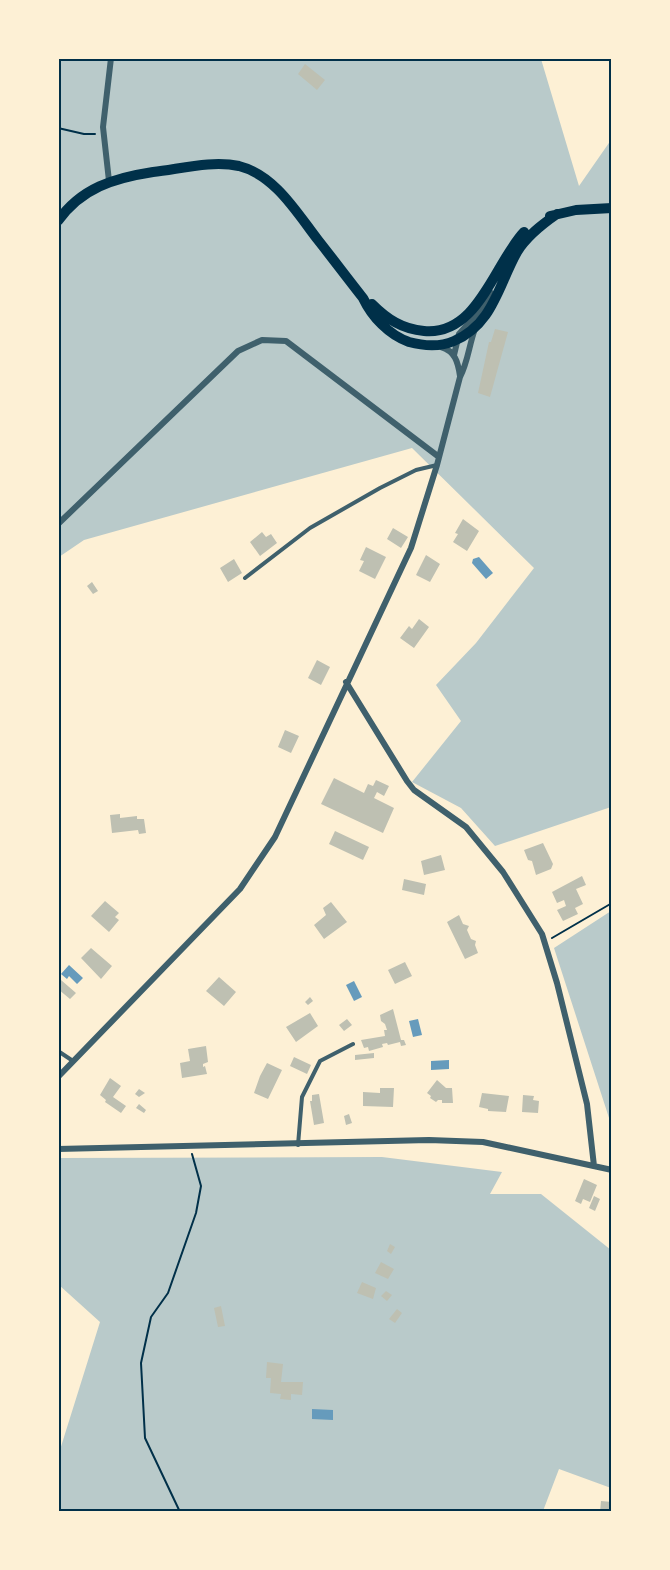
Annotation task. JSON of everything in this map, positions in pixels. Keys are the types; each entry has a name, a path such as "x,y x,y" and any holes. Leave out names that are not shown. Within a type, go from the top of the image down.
{"main road":[{"path":"58,221 73,202 109,181 133,175 222,164 239,166 256,172 271,183 286,199 376,318 394,335 416,344 432,345 447,344 476,329 490,308 524,242 556,214"},
{"path":"363,298 387,318 404,327 431,332 444,329 462,321 471,312 502,261 526,229 539,220 556,214 576,210 612,208"}],"street":[{"path":"109,181 104,116 111,58"},
{"path":"454,355 459,337 483,307 502,261"},
{"path":"444,329 456,332 468,348"},
{"path":"58,1077 240,889 275,837 411,548 438,461 468,348 476,329"},
{"path":"58,524 238,351 262,340 286,340 438,461"},
{"path":"432,345 446,348 454,355 459,365 460,377"},
{"path":"346,682 407,781 414,790 466,827 503,872 542,934 557,983 587,1104 594,1166"},
{"path":"58,1149 298,1145 429,1140 483,1142 612,1170"}],"lane":[{"path":"245,578 310,528 407,475 438,461"},
{"path":"298,1145 302,1097 320,1061 353,1044"},
{"path":"58,1051 74,1061"}],"path":[{"path":"58,128 84,134 104,134"},
{"path":"545,942 612,903"},
{"path":"180,1512 145,1438 141,1363 151,1317 168,1293 196,1213 201,1186 190,1147"}],"shaded area":[{"path":"58,59 541,59 579,186 611,140 611,807 495,846 461,808 412,782 461,721 436,685 476,643 534,568 412,448 84,540 59,557"},
{"path":"611,911 612,1121 610,1121 554,948"},
{"path":"382,1157 502,1172 490,1194 541,1194 611,1250 611,1488 559,1469 543,1511 59,1511 59,1453 100,1322 59,1285 59,1158"}],"water":[{"path":"479,557 493,573 486,579 472,563 473,559"},
{"path":"69,965 83,978 77,984 69,976 67,979 61,974"},
{"path":"354,981 362,997 354,1001 346,985"},
{"path":"418,1019 422,1035 413,1037 409,1021"},
{"path":"449,1060 449,1069 431,1070 431,1061"},
{"path":"312,1409 333,1410 333,1420 312,1419"}],"building":[{"path":"305,64 325,80 317,90 298,74"},
{"path":"495,329 508,332 490,397 478,393 489,342 491,342"},
{"path":"463,519 479,531 467,551 453,542"},
{"path":"393,528 408,537 401,548 387,539"},
{"path":"262,532 266,537 271,534 277,543 260,556 250,542"},
{"path":"366,547 386,557 375,579 359,571 364,561 360,560"},
{"path":"426,555 440,564 430,582 416,575"},
{"path":"234,559 242,573 228,582 220,568"},
{"path":"92,582 98,591 93,594 87,586"},
{"path":"419,619 429,627 414,648 400,638 409,626 412,629"},
{"path":"317,660 330,667 321,685 308,678"},
{"path":"285,730 299,736 291,753 278,747"},
{"path":"334,778 364,793 368,784 373,786 376,780 389,786 384,796 377,792 374,798 394,808 383,833 321,804"},
{"path":"120,814 120,818 137,816 137,819 144,819 146,833 139,834 138,830 112,833 110,815"},
{"path":"335,831 369,847 363,860 329,844"},
{"path":"543,843 553,864 551,869 536,875 532,861 528,860 524,850"},
{"path":"441,855 445,870 424,875 421,861"},
{"path":"582,876 586,885 576,889 583,904 575,908 578,914 563,921 557,910 566,906 564,900 557,903 552,892"},
{"path":"404,879 426,884 424,895 402,890"},
{"path":"105,901 119,913 115,917 119,920 109,932 91,916"},
{"path":"331,902 347,922 324,939 314,925 326,915 323,908"},
{"path":"459,915 463,924 469,926 467,930 471,939 476,941 478,953 465,959 447,922"},
{"path":"91,948 112,966 101,979 81,958"},
{"path":"405,962 412,976 395,984 388,970"},
{"path":"219,977 236,992 224,1006 206,991"},
{"path":"61,980 76,993 70,999 58,989 58,983"},
{"path":"310,997 313,1001 308,1005 305,1002"},
{"path":"393,1009 401,1040 404,1040 406,1045 401,1046 400,1042 382,1044 383,1047 369,1051 368,1047 364,1048 361,1040 385,1036 384,1030 387,1030 380,1015"},
{"path":"310,1013 318,1026 296,1042 286,1027"},
{"path":"347,1019 352,1025 344,1031 339,1025"},
{"path":"206,1046 208,1062 203,1064 203,1067 205,1066 207,1074 182,1078 180,1063 190,1061 188,1049"},
{"path":"374,1053 374,1058 355,1060 355,1055"},
{"path":"294,1057 311,1065 307,1074 290,1066"},
{"path":"267,1063 282,1070 268,1099 254,1093"},
{"path":"110,1078 121,1086 113,1097 126,1106 121,1113 105,1102 106,1100 100,1095"},
{"path":"437,1080 446,1088 452,1088 453,1103 442,1103 442,1100 436,1102 430,1098 431,1096 427,1093"},
{"path":"380,1088 394,1088 393,1107 363,1106 363,1092 380,1093"},
{"path":"139,1089 145,1093 139,1097 135,1094"},
{"path":"482,1093 509,1096 506,1112 488,1111 488,1109 479,1107"},
{"path":"319,1094 324,1123 314,1125 310,1101 312,1101 312,1095"},
{"path":"523,1095 534,1096 533,1100 539,1101 538,1113 522,1112"},
{"path":"139,1104 146,1110 144,1113 136,1108"},
{"path":"349,1114 352,1123 346,1125 344,1116"},
{"path":"584,1179 597,1185 590,1202 583,1199 581,1204 575,1201"},
{"path":"594,1196 600,1199 595,1211 589,1208"},
{"path":"390,1244 395,1247 391,1254 387,1251"},
{"path":"381,1262 394,1269 388,1279 375,1273"},
{"path":"362,1282 376,1288 373,1299 357,1293"},
{"path":"386,1291 392,1295 387,1301 381,1296"},
{"path":"221,1306 225,1326 218,1327 214,1308"},
{"path":"397,1309 402,1313 395,1323 389,1319"},
{"path":"267,1362 283,1364 281,1382 303,1382 302,1395 291,1394 291,1400 280,1399 281,1394 270,1393 271,1378 266,1378"},
{"path":"601,1501 612,1502 612,1512 600,1512"}]}
